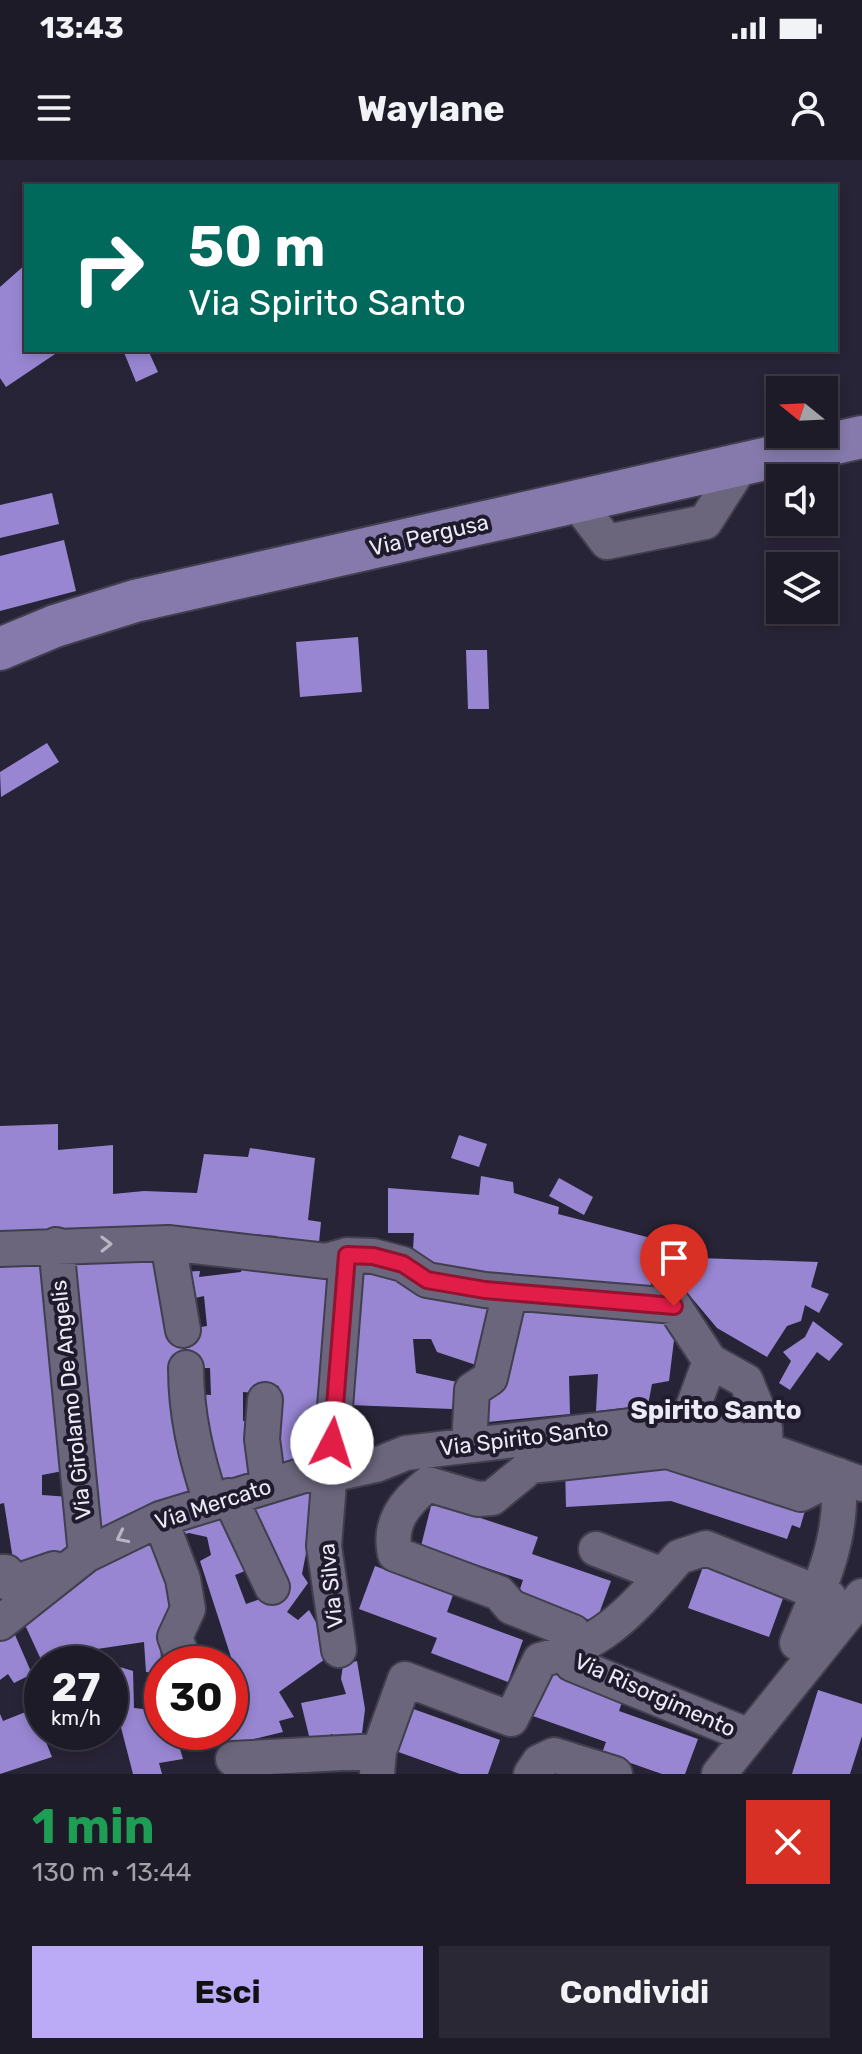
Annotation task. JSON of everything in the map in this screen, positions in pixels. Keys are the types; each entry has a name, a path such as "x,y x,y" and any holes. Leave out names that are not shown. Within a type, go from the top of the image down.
{"main road":[{"name":"Via Pergusa","path":"0,649 55,626 135,601 862,437"}],"street":[{"path":"168,1243 183,1330"},
{"path":"0,1249 168,1243 326,1261 347,1255 373,1256 403,1264 427,1280 510,1292 674,1306 710,1361 746,1381 765,1428 766,1450"},
{"name":"Via Girolamo De Angelis","path":"56,1245 80,1559"},
{"path":"330,1475 347,1255"},
{"path":"469,1445 472,1390 490,1378 510,1292"},
{"path":"686,1426 710,1361"},
{"path":"186,1368 186,1398 195,1453 272,1587"},
{"path":"265,1400 262,1439 268,1485"},
{"name":"Via Spirito Santo","path":"330,1475 376,1465 406,1453 657,1423 686,1426 850,1480"},
{"name":"Via Risorgimento","path":"719,1774 756,1725 572,1664 573,1632 511,1607 499,1593 395,1554 391,1536 406,1501 428,1484 478,1499 492,1498 531,1466 667,1451 801,1494 850,1480"},
{"name":"Via Mercato","path":"0,1623 80,1559 160,1519 304,1475 330,1475"},
{"name":"Via Silva","path":"330,1475 324,1546 339,1650"},
{"path":"756,1725 797,1643 843,1588 838,1533 850,1480"},
{"path":"160,1519 186,1594 188,1609 175,1637 178,1646"},
{"path":"756,1725 843,1588 862,1538"},
{"name":"Via Risorgimento","path":"378,1763 405,1679 511,1719 540,1660 572,1650 613,1629 679,1557 706,1548 843,1588"},
{"path":"596,1549 663,1575"},
{"path":"0,1572 6,1572 10,1584 80,1559"},
{"path":"233,1759 378,1763"},
{"path":"544,1768 615,1774"}],"building":[{"path":"24,266 24,352 58,352 6,387 0,378 0,287"},
{"path":"124,352 149,352 158,372 136,382"},
{"path":"52,493 59,524 0,538 0,505"},
{"path":"64,540 76,591 0,611 0,556"},
{"path":"358,637 362,692 300,697 296,642"},
{"path":"466,650 487,650 489,709 468,709"},
{"path":"47,743 59,762 1,797 0,772"},
{"path":"58,1124 58,1150 113,1145 113,1194 144,1191 197,1193 204,1154 248,1157 250,1148 315,1158 308,1220 321,1222 318,1253 276,1251 277,1236 224,1232 221,1244 0,1241 0,1126"},
{"path":"459,1135 487,1144 479,1167 451,1158"},
{"path":"481,1176 513,1182 514,1193 559,1207 558,1214 647,1237 647,1266 654,1298 412,1266 414,1233 388,1233 388,1188 479,1195"},
{"path":"559,1178 593,1197 584,1215 549,1196"},
{"path":"163,1247 178,1331 207,1326 204,1296 186,1300 179,1272 200,1271 199,1277 241,1272 244,1259 334,1271 312,1461 271,1472 268,1444 279,1386 258,1382 256,1393 243,1392 243,1421 255,1421 260,1473 215,1489 192,1394 211,1395 210,1368 177,1368 199,1490 93,1538 64,1258"},
{"path":"50,1252 68,1470 42,1475 42,1495 70,1497 76,1551 15,1572 4,1503 0,1504 0,1258"},
{"path":"669,1257 818,1262 811,1287 829,1294 819,1313 805,1305 801,1321 787,1326 767,1357 717,1328 675,1278"},
{"path":"357,1266 503,1297 485,1368 437,1352 431,1339 413,1339 416,1373 457,1382 452,1409 349,1405"},
{"path":"517,1302 664,1313 675,1332 669,1381 652,1384 648,1405 596,1411 598,1374 569,1376 570,1414 488,1422 485,1389"},
{"path":"813,1321 843,1344 829,1361 817,1352 790,1390 779,1383 791,1361 783,1352 805,1337"},
{"path":"349,1419 367,1421 363,1462 344,1460"},
{"path":"675,1456 808,1500 800,1528 792,1525 787,1539 671,1501 566,1507 565,1466"},
{"path":"308,1483 315,1507 302,1574 308,1583 287,1612 298,1620 309,1610 321,1631 328,1657 279,1692 294,1717 279,1721 283,1732 248,1740 248,1646 227,1646 200,1561 211,1555 207,1537 189,1533 173,1538 169,1530 220,1509 255,1567 235,1575 246,1604 260,1599 265,1604 281,1589 241,1505"},
{"path":"432,1502 538,1537 532,1554 611,1581 596,1622 518,1595 523,1580 421,1546"},
{"path":"161,1530 178,1616 159,1629 160,1646 144,1646 144,1642 117,1646 35,1646 20,1614"},
{"path":"704,1564 785,1593 769,1637 688,1608"},
{"path":"375,1566 453,1595 447,1612 523,1640 508,1682 431,1653 437,1638 359,1609"},
{"path":"12,1628 24,1656 24,1678 14,1683 8,1674 0,1680 0,1637"},
{"path":"357,1661 365,1709 361,1742 333,1745 333,1734 310,1740 301,1703 346,1694 341,1679 343,1665"},
{"path":"128,1669 133,1671 134,1708 144,1709 144,1750 180,1750 183,1759 159,1763 162,1774 133,1774 127,1750"},
{"path":"546,1671 623,1699 619,1711 698,1739 685,1774 662,1774 602,1753 606,1742 530,1715"},
{"path":"818,1690 862,1704 862,1736 850,1774 792,1774"},
{"path":"405,1706 500,1740 488,1774 460,1774 390,1749"},
{"path":"24,1713 24,1750 49,1750 52,1757 0,1774 0,1714 3,1721"}],"district":[{"name":"Spirito Santo","path":"716,1410"}],"route":[{"path":"332,1443 347,1255 373,1256 403,1264 427,1280 485,1290 674,1306"}]}
